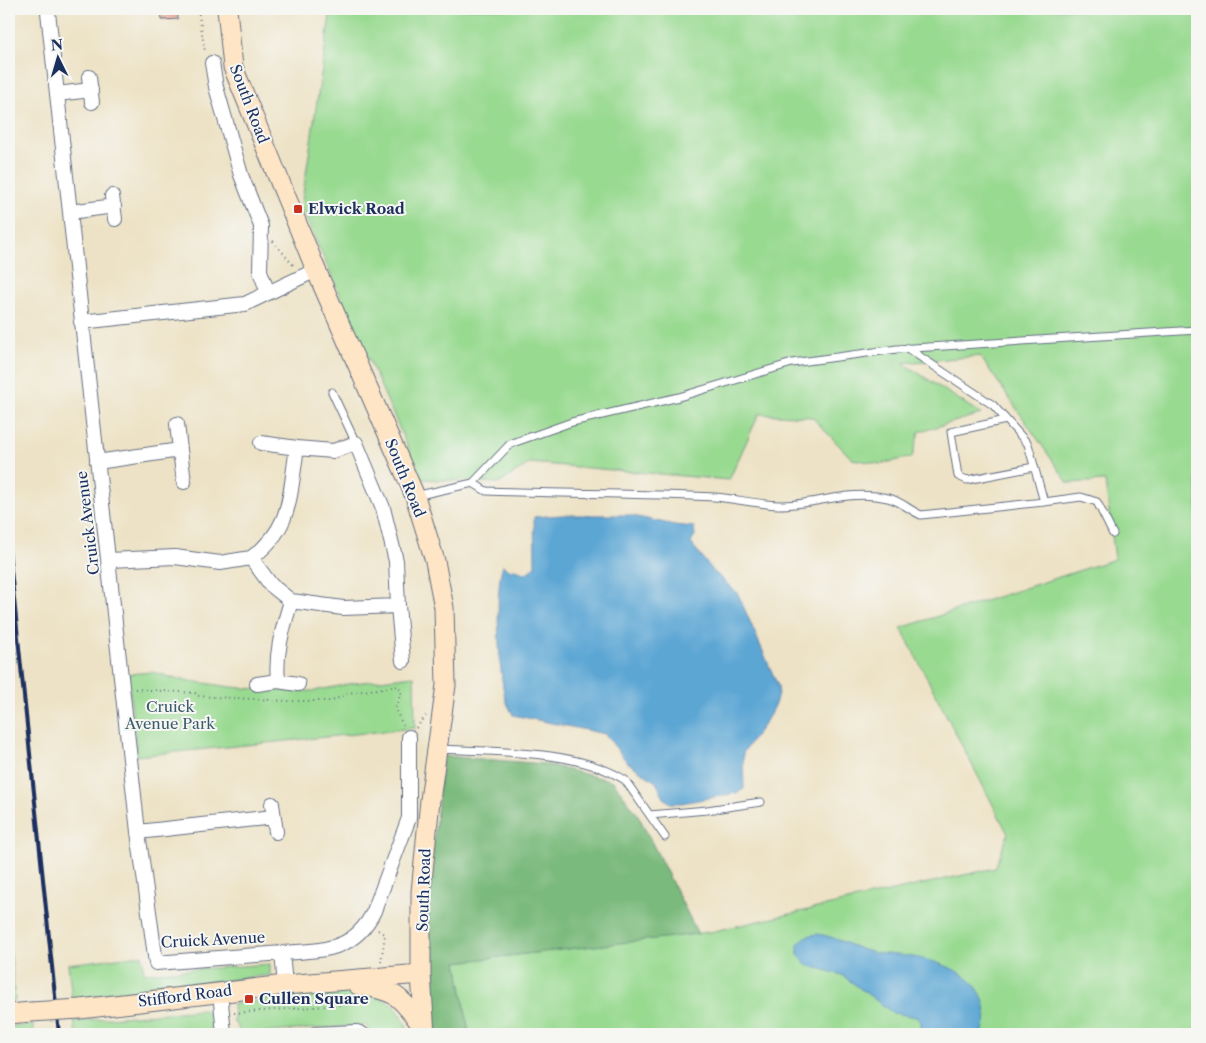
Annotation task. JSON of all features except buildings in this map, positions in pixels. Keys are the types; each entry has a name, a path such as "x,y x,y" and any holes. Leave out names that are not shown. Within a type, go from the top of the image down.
{"main road":[{"name":"South Road","path":"227,9 233,67 316,270 415,496 434,562 444,608 446,685 421,892 421,974 425,1015 424,1031"},
{"name":"Stifford Road","path":"9,1014 80,1009 325,981 421,974"},
{"path":"325,981 378,988 398,995 424,1031"}],"street":[{"name":"Cruick Avenue","path":"48,10 138,832 156,963 282,953"},
{"name":"South Road","path":"212,63 216,87 241,175 261,226 260,271 268,293"},
{"path":"57,94 91,90"},
{"path":"70,212 114,207"},
{"path":"81,322 245,304 316,270"},
{"path":"177,424 184,482"},
{"path":"261,443 333,451 356,443 383,508 396,562 403,661"},
{"path":"109,560 175,557 220,564 251,558 267,547 279,531 286,515 297,448"},
{"path":"97,462 180,450"},
{"path":"251,558 271,585 290,601 343,608 398,606"},
{"path":"278,681 276,664 279,642 290,601"},
{"path":"258,684 278,681 298,684"},
{"name":"South Road","path":"282,953 328,949 343,945 369,922 409,818 409,737"},
{"path":"138,832 274,818"},
{"path":"282,953 285,985"},
{"path":"220,992 224,1034"},
{"path":"315,1034 357,1032 362,1034"}],"lane":[{"path":"415,496 473,483 510,444 572,422 679,397 792,363 906,348 1197,330"},
{"path":"906,348 993,406 1028,444 1044,502"},
{"path":"332,392 356,443"},
{"path":"1006,420 951,432 958,476 967,480 1034,467"},
{"path":"473,483 486,491 715,497 777,505 812,503 833,497 860,495 901,502 909,510 921,514 1081,497 1097,502 1113,534"},
{"path":"437,749 557,758 594,766 625,780 665,837"},
{"path":"650,815 707,810 760,802"}],"path":[{"path":"198,9 207,64 212,63"},
{"path":"123,688 195,693 197,696 290,702 332,701 348,693 399,686 401,692 395,710 409,737"},
{"path":"369,922 385,936 381,958 382,977"},
{"path":"228,1016 236,1012 372,1002"}],"green space":[{"path":"331,9 1197,9 1197,1034 469,1034 457,962 710,932 995,868 1008,834 901,628 1115,559 1105,481 1068,483 980,356 903,363 981,414 919,432 912,457 880,464 852,459 812,417 759,414 729,480 530,463 500,483 422,479 301,207"},
{"name":"Cruick Avenue Park","path":"152,672 177,679 230,687 287,691 314,691 354,683 414,676 415,728 137,756 128,674"},
{"path":"443,756 545,764 613,781 638,815 698,934 457,962 469,1034 433,1034 428,978 429,887"},
{"path":"9,944 15,1001 9,1002"},
{"path":"142,955 144,973 270,964 270,975 72,999 68,964"},
{"path":"349,990 371,995 388,1002 400,1013 409,1034 371,1034 366,1025 242,1034 234,1022 233,1004"},
{"path":"203,1010 212,1016 213,1026 205,1033 76,1034 74,1021"},
{"path":"33,1025 34,1034 9,1034 9,1026"}],"water":[{"path":"628,515 694,527 695,535 691,543 711,569 738,594 778,686 778,694 771,712 743,753 744,789 736,793 682,803 670,803 664,798 656,782 627,762 605,734 513,715 506,701 501,673 498,633 500,576 503,565 508,570 515,569 525,574 535,567 534,517"},
{"path":"817,934 876,953 928,960 957,972 969,980 978,990 984,1002 986,1017 982,1034 921,1034 921,1022 917,1017 893,1013 842,975 807,965 798,955 798,944 807,936"}],"railway":[{"path":"9,551 59,1034"}],"place":[{"name":"Elwick Road","path":"298,209"},
{"name":"Cullen Square","path":"249,999"}]}
